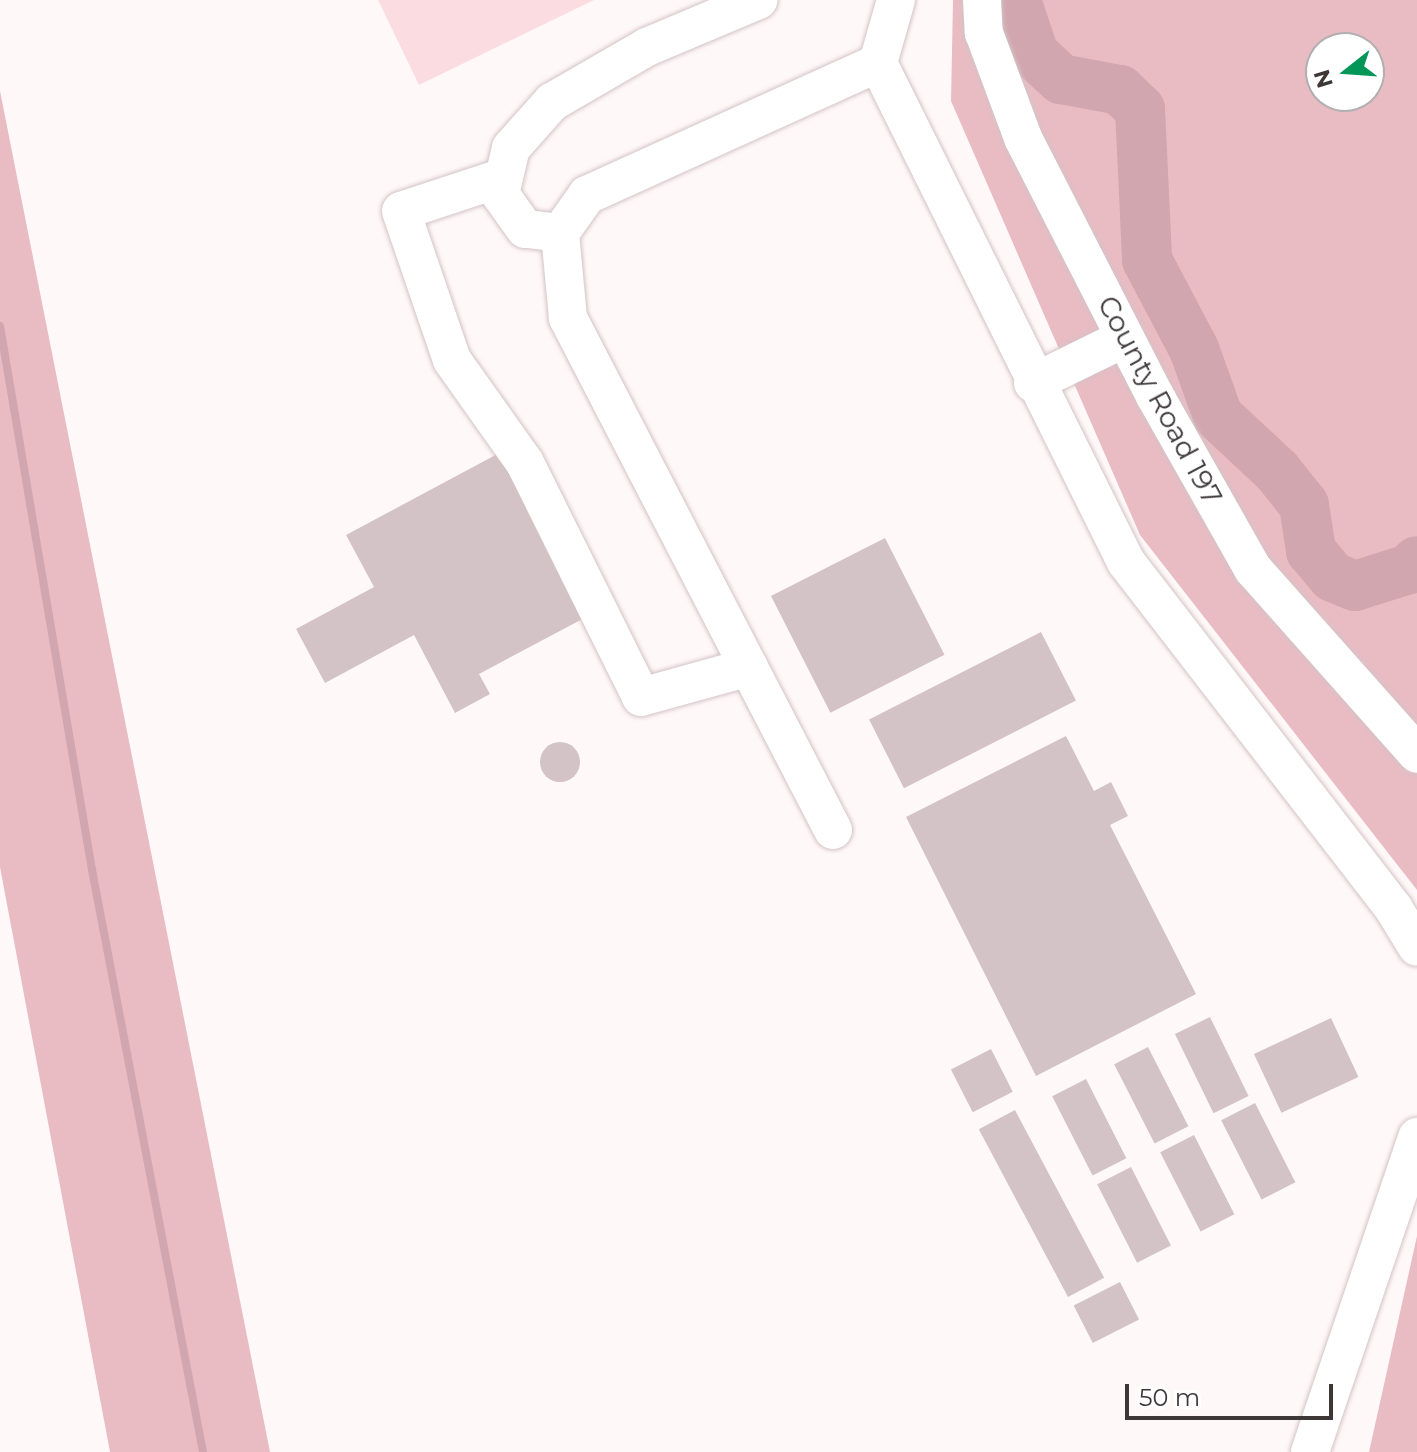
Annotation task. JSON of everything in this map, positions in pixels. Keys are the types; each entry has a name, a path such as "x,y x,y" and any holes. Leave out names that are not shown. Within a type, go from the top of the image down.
{"street":[{"path":"560,233 525,229 500,194 511,148 552,102 647,47 758,0"},
{"path":"896,0 878,63 1033,383 1126,562 1394,909 1417,947"},
{"name":"County Road 197","path":"982,0 984,33 1023,138 1125,338 1253,569 1417,754"},
{"path":"833,830 568,318 560,233 587,195 878,63"},
{"path":"504,177 401,211 452,360 525,463 641,697 749,667"},
{"path":"1033,383 1125,338"},
{"path":"1310,1452 1417,1137"}],"shaded area":[{"path":"378,0 594,0 419,85"},
{"path":"953,0 1417,0 1417,890 1140,535 951,101"},
{"path":"0,91 270,1452 110,1452 0,867"},
{"path":"1417,1236 1417,1452 1369,1452"}],"building":[{"path":"503,451 590,615 479,674 490,694 455,713 414,635 325,683 296,629 374,587 346,535"},
{"path":"885,538 944,655 830,713 771,596"},
{"path":"1041,632 1076,701 904,788 869,720"},
{"path":"1066,736 1094,791 1111,782 1128,816 1110,825 1196,994 1036,1076 906,817"},
{"path":"560,742 574,748 580,762 574,776 560,782 546,776 540,762 546,748"},
{"path":"1210,1017 1249,1096 1214,1113 1175,1034"},
{"path":"1331,1018 1358,1077 1281,1113 1254,1054"},
{"path":"1148,1047 1188,1126 1155,1144 1114,1064"},
{"path":"991,1049 1013,1092 973,1112 951,1069"},
{"path":"1086,1079 1126,1158 1093,1176 1052,1096"},
{"path":"1255,1103 1295,1182 1262,1200 1221,1120"},
{"path":"1015,1110 1104,1278 1068,1297 979,1129"},
{"path":"1194,1135 1234,1214 1201,1232 1160,1152"},
{"path":"1131,1167 1171,1245 1137,1263 1097,1184"},
{"path":"1120,1282 1139,1319 1093,1343 1074,1306"}],"waterway":[{"path":"1016,0 1034,54 1061,79 1120,90 1140,109 1147,260 1194,349 1218,416 1277,471 1304,505 1311,551 1333,577 1355,586 1409,569 1417,561"},
{"path":"0,326 92,870 203,1452"}]}
